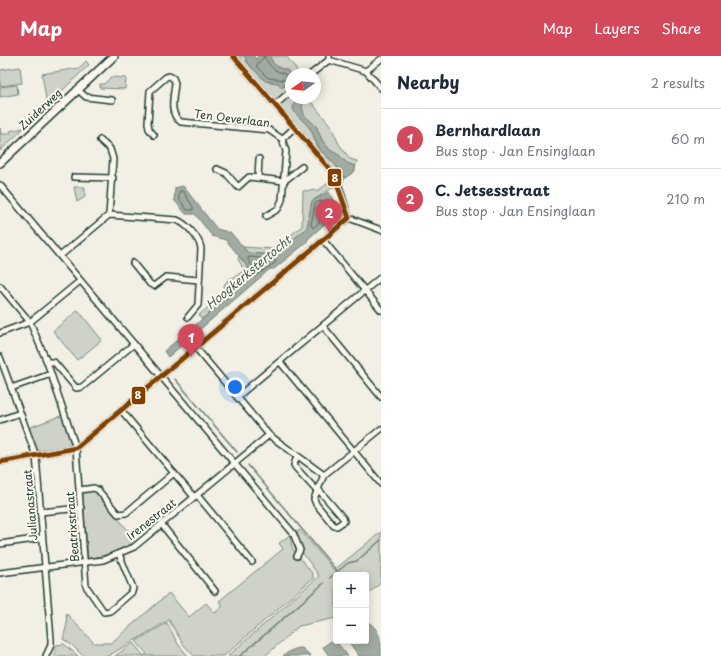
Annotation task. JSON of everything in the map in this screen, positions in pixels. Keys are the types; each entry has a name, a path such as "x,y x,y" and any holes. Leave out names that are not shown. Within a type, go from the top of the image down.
{"street":[{"path":"233,56 275,104 336,179 349,218"},
{"name":"Zuiderweg","path":"0,163 110,57"},
{"path":"318,68 329,58 366,71 381,88"},
{"path":"366,71 381,59"},
{"name":"Ten Oeverlaan","path":"154,135 149,129 148,123 150,91 166,77 170,76 174,78 175,83 173,113 175,118 181,122 269,130 282,139 286,151 282,200 278,209 266,216"},
{"name":"Zuiderweg","path":"77,89 86,97 112,100"},
{"path":"275,104 285,96"},
{"name":"Ten Oeverlaan","path":"282,139 294,128"},
{"path":"100,140 112,154 109,215"},
{"path":"258,178 259,159"},
{"path":"217,169 226,173 238,187 249,177 284,181 302,167"},
{"path":"74,177 112,178"},
{"path":"0,186 293,533 300,550 297,556"},
{"path":"60,256 109,215 177,220 184,223 200,243 198,305 188,317"},
{"path":"349,218 381,230"},
{"path":"0,462 76,448 349,218"},
{"path":"324,240 381,310"},
{"path":"133,263 150,284 154,286 166,276 200,280"},
{"path":"237,397 381,277"},
{"path":"0,333 30,322 80,281"},
{"name":"Beatrixstraat","path":"0,286 30,322 47,362 76,448 86,586 101,610 107,612 132,592 133,588 118,554"},
{"path":"322,326 381,397"},
{"path":"47,362 54,362 74,387 79,388 134,344"},
{"path":"196,348 269,435 324,474"},
{"name":"Julianastraat","path":"0,357 36,456 42,538 52,638 51,645 46,656"},
{"path":"280,362 381,484"},
{"path":"11,388 51,374"},
{"path":"121,410 252,562"},
{"path":"0,420 20,413"},
{"path":"298,456 294,465 296,468 317,490 343,518 344,521 338,526 334,526 316,504 314,499 317,490 324,474 381,430"},
{"name":"Irenestraat","path":"0,573 85,563 118,554 134,547 269,435"},
{"path":"80,490 94,488 98,490 118,514 122,514 126,513 174,473"},
{"path":"40,512 81,508"},
{"path":"162,525 215,590"},
{"path":"0,544 42,538"}],"shaded area":[{"path":"238,56 245,56 251,67 268,82 277,82 285,87 285,93 274,101"},
{"path":"270,56 286,56 295,68 285,68 285,69 278,67"},
{"path":"86,61 89,65 47,105 42,74 79,68"},
{"path":"20,67 22,83 0,86 0,70"},
{"path":"111,77 126,78 125,89 100,88 100,84 104,84"},
{"path":"17,85 18,94 0,97 0,87"},
{"path":"285,99 285,104 294,104 293,108 312,131 320,150 334,163 345,178 342,184 339,178 278,105"},
{"path":"303,104 313,104 331,126 339,144 350,159 357,161 355,168 355,166 347,163 339,155 332,153 322,140 316,126 305,117 301,108"},
{"path":"0,128 1,134 10,134 10,131 24,128 0,151"},
{"path":"331,181 334,187 312,201 307,228 274,255 248,253 243,247 274,249 302,226 303,191 319,190"},
{"path":"74,187 85,187 85,197 77,202"},
{"path":"239,256 248,268 247,274 237,284 234,284 231,295 202,319 199,315 223,295 223,289 227,281 244,270 238,259"},
{"path":"78,310 102,340 77,360 53,331"},
{"path":"63,415 72,444 63,447 36,451 28,428"},
{"path":"95,491 137,541 118,552 88,559 82,492"},
{"path":"300,530 334,570 381,532 381,583 369,593 369,572 333,572 333,619 299,626 265,656 228,656 319,576 297,545 297,532"},
{"path":"290,535 292,548 313,574 313,578 224,656 194,656 183,644 169,620 108,656 83,656 72,645 63,639 67,624 66,613 94,643 111,643 169,593 189,617 206,603 215,613 223,606 219,601 283,549 279,543"},
{"path":"167,623 178,644 188,656 144,656 147,654 136,641"},
{"path":"133,643 144,656 115,656"},
{"path":"64,644 78,656 54,656 56,645"}],"water":[{"path":"245,56 254,56 256,60 258,56 270,56 272,62 276,66 285,69 285,85 282,88 278,83 265,81 246,61"},
{"path":"294,104 303,104 304,115 316,126 322,140 330,150 339,155 347,163 355,166 355,171 345,178 334,163 320,150 310,128 295,113 293,108"},
{"path":"183,186 217,229 231,233 248,253 274,255 307,228 312,201 329,192 333,200 325,207 328,221 308,239 306,243 274,269 270,269 168,357 164,351 231,295 229,288 232,284 238,283 244,279 249,271 249,268 226,240 212,236 195,214 186,214 174,200 175,188"},
{"path":"369,623 375,628 379,636 381,656 359,656 350,644 369,644"},
{"path":"333,640 333,644 338,644 348,656 329,656 323,647"},
{"path":"302,648 311,656 283,656 290,651"}],"waterway":[{"name":"Hoogkerkstertocht","path":"175,379 237,452"},
{"name":"Hoogkerkstertocht","path":"248,465 337,571 330,578"},
{"path":"338,571 348,563 357,561 381,540"},
{"name":"Hoogkerkstertocht","path":"240,656 324,583"}],"transit line":[{"name":"8","path":"0,462 76,448 349,218 333,173 233,56"}],"place":[{"name":"C. Jetsesstraat","path":"329,232"},
{"name":"Bernhardlaan","path":"191,357"}]}
